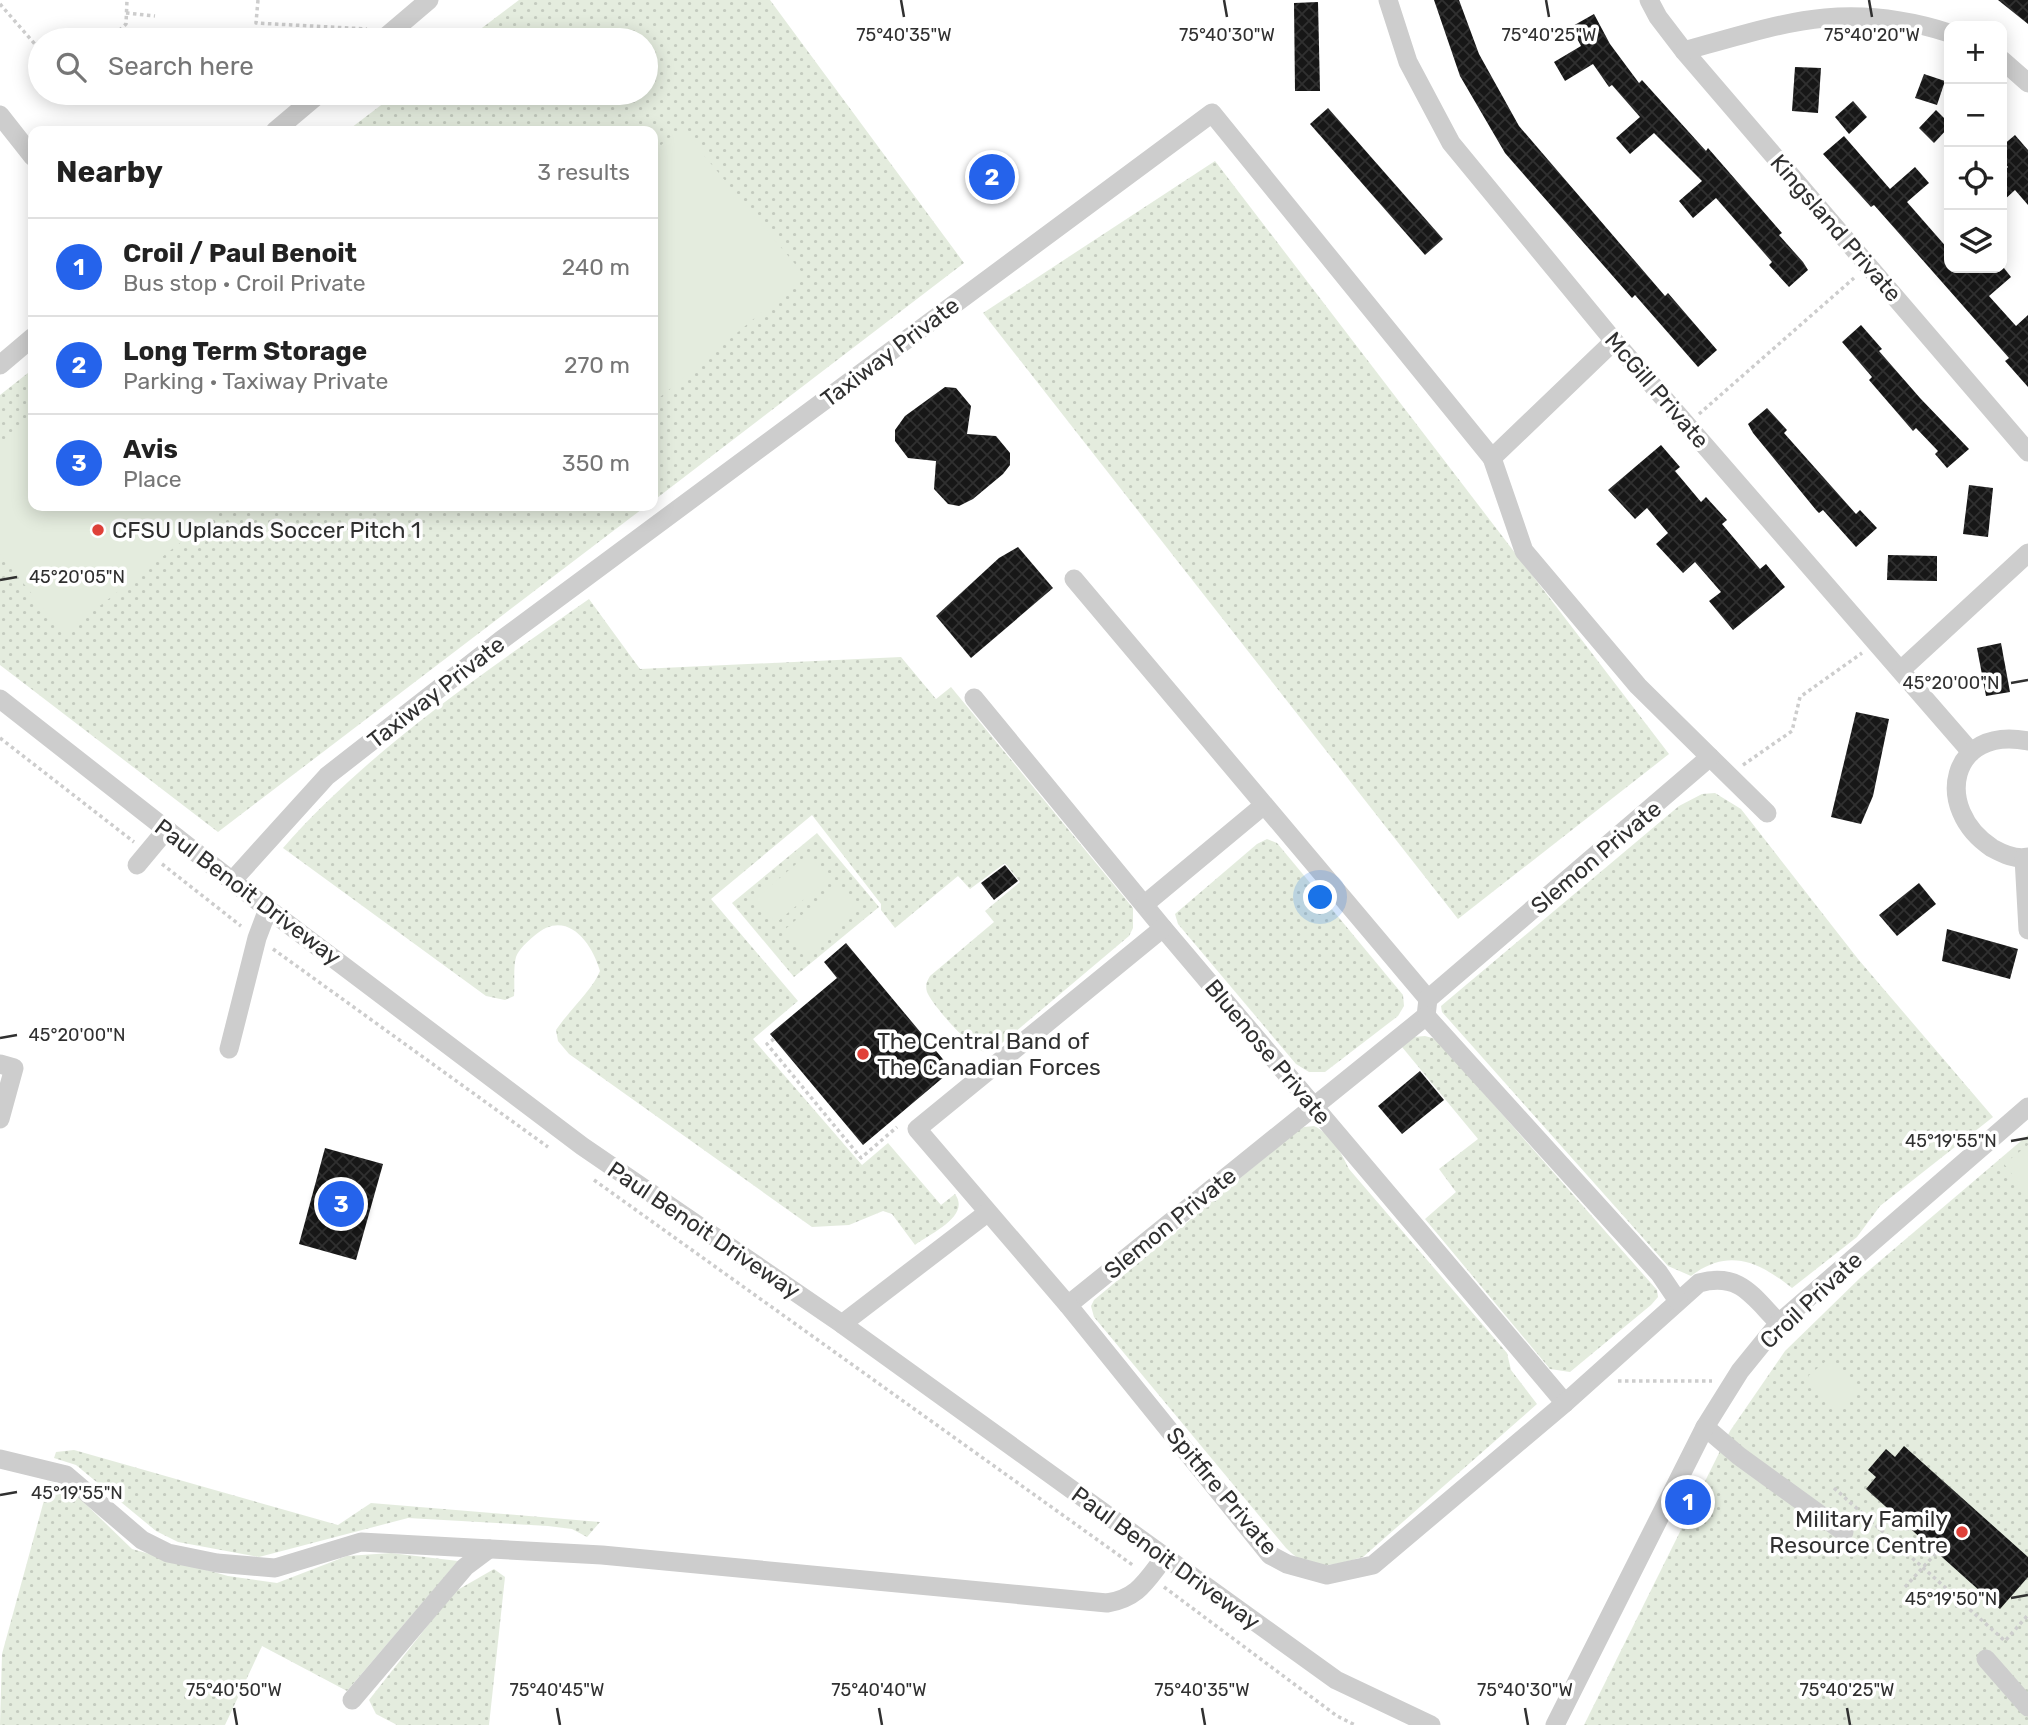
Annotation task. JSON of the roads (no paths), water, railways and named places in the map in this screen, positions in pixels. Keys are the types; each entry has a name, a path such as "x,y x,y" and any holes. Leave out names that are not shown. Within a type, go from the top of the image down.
{"street":[{"path":"396,28 429,0"},
{"name":"McGill Private","path":"1388,0 1408,62 1451,144 1614,341 1878,641 1971,752"},
{"name":"Kingsland Private","path":"1649,0 1658,17 1684,51 2028,452"},
{"path":"1684,51 1770,26 1837,14 1872,14 1915,21 1944,31"},
{"path":"2007,64 2028,83"},
{"path":"281,126 306,105"},
{"name":"Taxiway Private","path":"232,881 327,776 500,641 768,452 1212,113 1492,458"},
{"path":"0,115 28,151"},
{"path":"0,365 28,341"},
{"path":"1614,341 1492,458 1524,551 1638,686 1767,813"},
{"path":"1902,669 2028,553"},
{"path":"1074,579 1264,804 1427,1008 1659,1273 1678,1301"},
{"name":"Bluenose Private","path":"974,698 1163,928 1565,1403"},
{"name":"Paul Benoit Driveway","path":"0,699 268,909 582,1146 842,1324 1336,1681 1431,1725"},
{"path":"2028,741 2003,737 1985,742 1971,752 1957,776 1958,807 1965,822 1977,837 2004,855 2026,858 2028,930"},
{"name":"Slemon Private","path":"1068,1305 1314,1107 1710,757"},
{"path":"1145,904 1264,804"},
{"path":"142,859 167,830"},
{"path":"229,1049 257,938 268,909"},
{"name":"Spitfire Private","path":"1163,928 918,1129 1068,1305 1270,1555 1287,1564 1327,1575 1373,1565 1565,1403 1699,1283 1719,1277 1744,1287 1779,1323"},
{"path":"0,1064 14,1068 0,1119"},
{"name":"Croil Private","path":"1555,1725 1705,1427 1733,1381 1779,1323 2028,1107"},
{"path":"842,1324 987,1213"},
{"path":"1705,1427 1739,1457 1844,1532"},
{"path":"0,1459 66,1475 142,1540 168,1553 217,1563 275,1568 361,1542 602,1555 1107,1603 1124,1600 1150,1577 1164,1558"},
{"path":"352,1700 465,1567 489,1549"},
{"path":"1986,1659 2028,1707"}],"place":[{"name":"Long Term Storage","path":"992,177"},
{"name":"CFSU Uplands Soccer Pitch 1","path":"98,530"},
{"name":"The Central Band of The Canadian Forces","path":"863,1054"},
{"name":"Avis","path":"341,1204"},
{"name":"Croil / Paul Benoit","path":"1688,1502"},
{"name":"Military Family Resource Centre","path":"1962,1532"}]}
